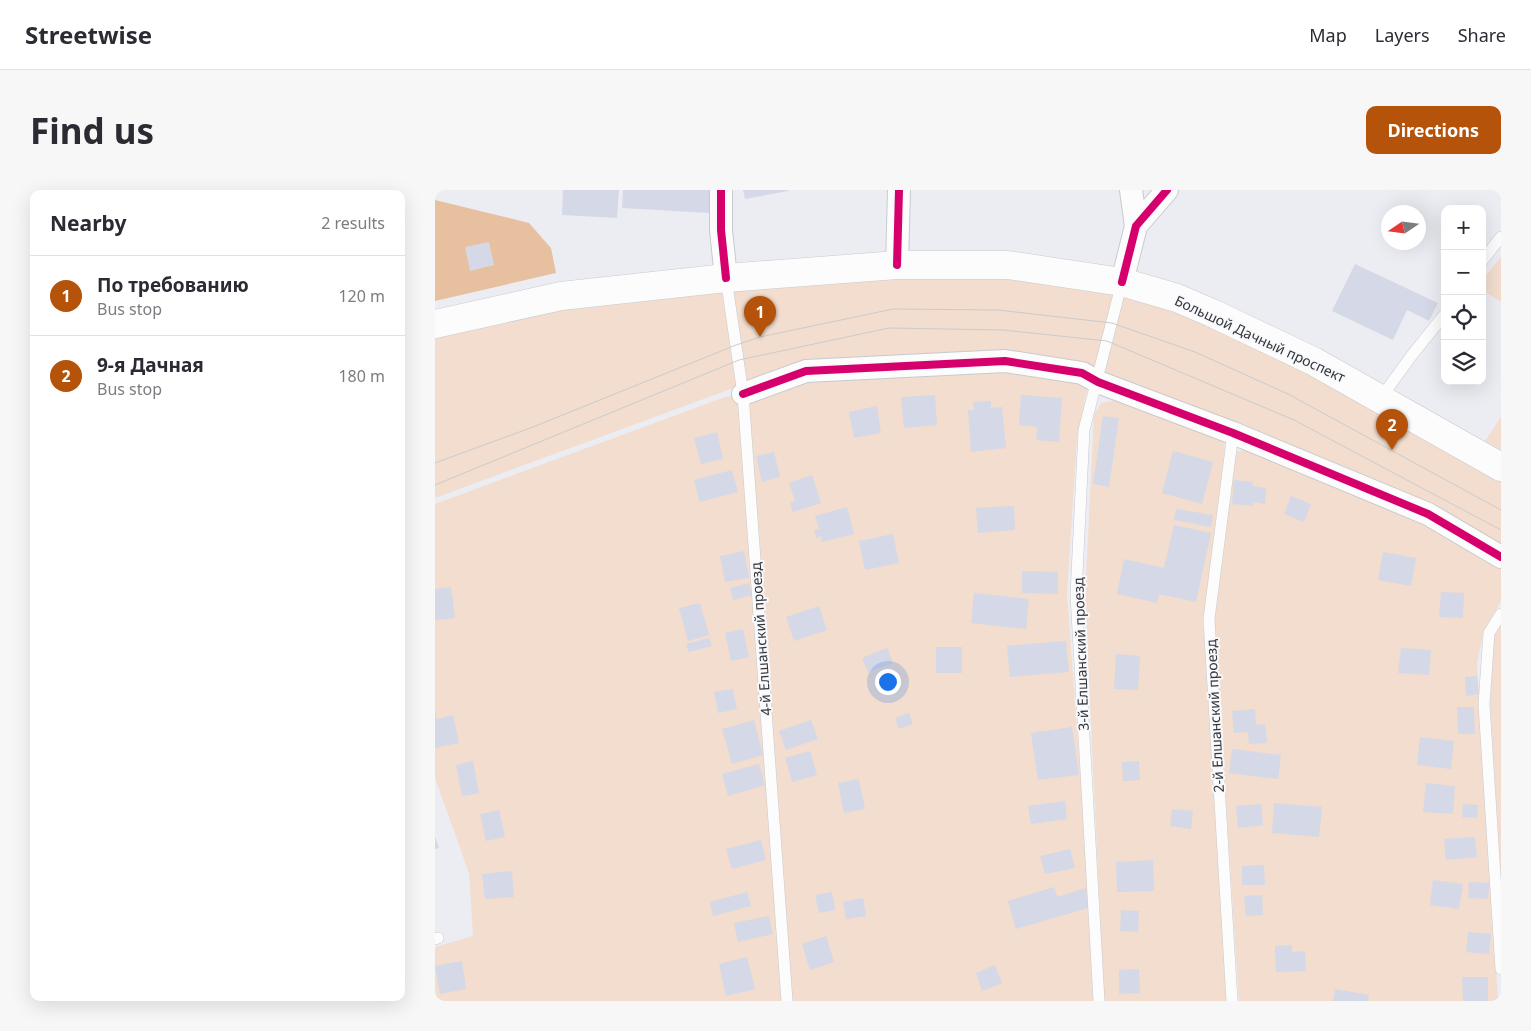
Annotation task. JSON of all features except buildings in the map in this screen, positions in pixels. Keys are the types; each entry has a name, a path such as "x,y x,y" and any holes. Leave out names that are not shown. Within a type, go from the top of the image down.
{"main road":[{"name":"Большой Дачный проспект","path":"435,324 561,296 726,278 897,265 1008,265 1122,282 1177,298 1313,361 1501,467"}],"street":[{"path":"721,190 721,230 726,278"},
{"path":"897,265 899,190"},
{"path":"1122,282 1136,226 1131,190"},
{"path":"1136,226 1167,190"},
{"path":"743,394 806,372 1005,361 1082,373 1098,382 1233,432 1428,514 1501,557"}],"lane":[{"path":"1486,256 1501,237"},
{"name":"4-й Елшанский проезд","path":"726,278 743,394 787,1001"},
{"name":"3-й Елшанский проезд","path":"1099,1001 1076,594 1084,430 1098,382 1122,282"},
{"path":"1381,399 1412,355 1441,319"},
{"name":"2-й Елшанский проезд","path":"1232,1001 1209,619 1233,432"},
{"path":"1501,614 1489,633 1484,704 1501,969"}],"shaded area":[{"path":"435,200 529,223 551,248 556,273 435,301"},
{"path":"1501,257 1501,302 1486,293 1486,275"},
{"path":"1003,273 1099,290 1177,311 1286,362 1501,479 1501,547 1084,367 758,379 435,498 435,335 562,305 696,289"},
{"path":"1004,367 1088,384 1077,438 1067,594 1087,865 1093,1001 435,1001 435,947 473,936 469,873 435,778 435,504 725,397 751,395 809,377"},
{"path":"1122,399 1223,434 1225,451 1203,620 1228,1001 1104,1001 1085,597 1094,415 1101,403"},
{"path":"1501,417 1501,450 1485,441"},
{"path":"1253,449 1419,521 1501,564 1501,601 1483,634 1477,663 1498,1001 1239,1001 1214,618 1233,467 1237,451"},
{"path":"1501,624 1501,880 1490,703 1493,636"}],"tram line":[{"path":"435,463 533,427 760,337 893,309 998,310 1112,323 1195,352 1288,394 1501,510"},
{"path":"435,485 739,360 889,328 1003,330 1107,341 1294,420 1501,530"}],"cycle path":[{"path":"721,190 721,230 726,278"},
{"path":"897,265 899,190"},
{"path":"1122,282 1136,226 1167,190"},
{"path":"743,394 806,371 1005,361 1082,373 1098,382 1233,433 1428,514 1501,557"}],"place":[{"name":"По требованию","path":"760,337"},
{"name":"9-я Дачная","path":"1392,450"}]}
